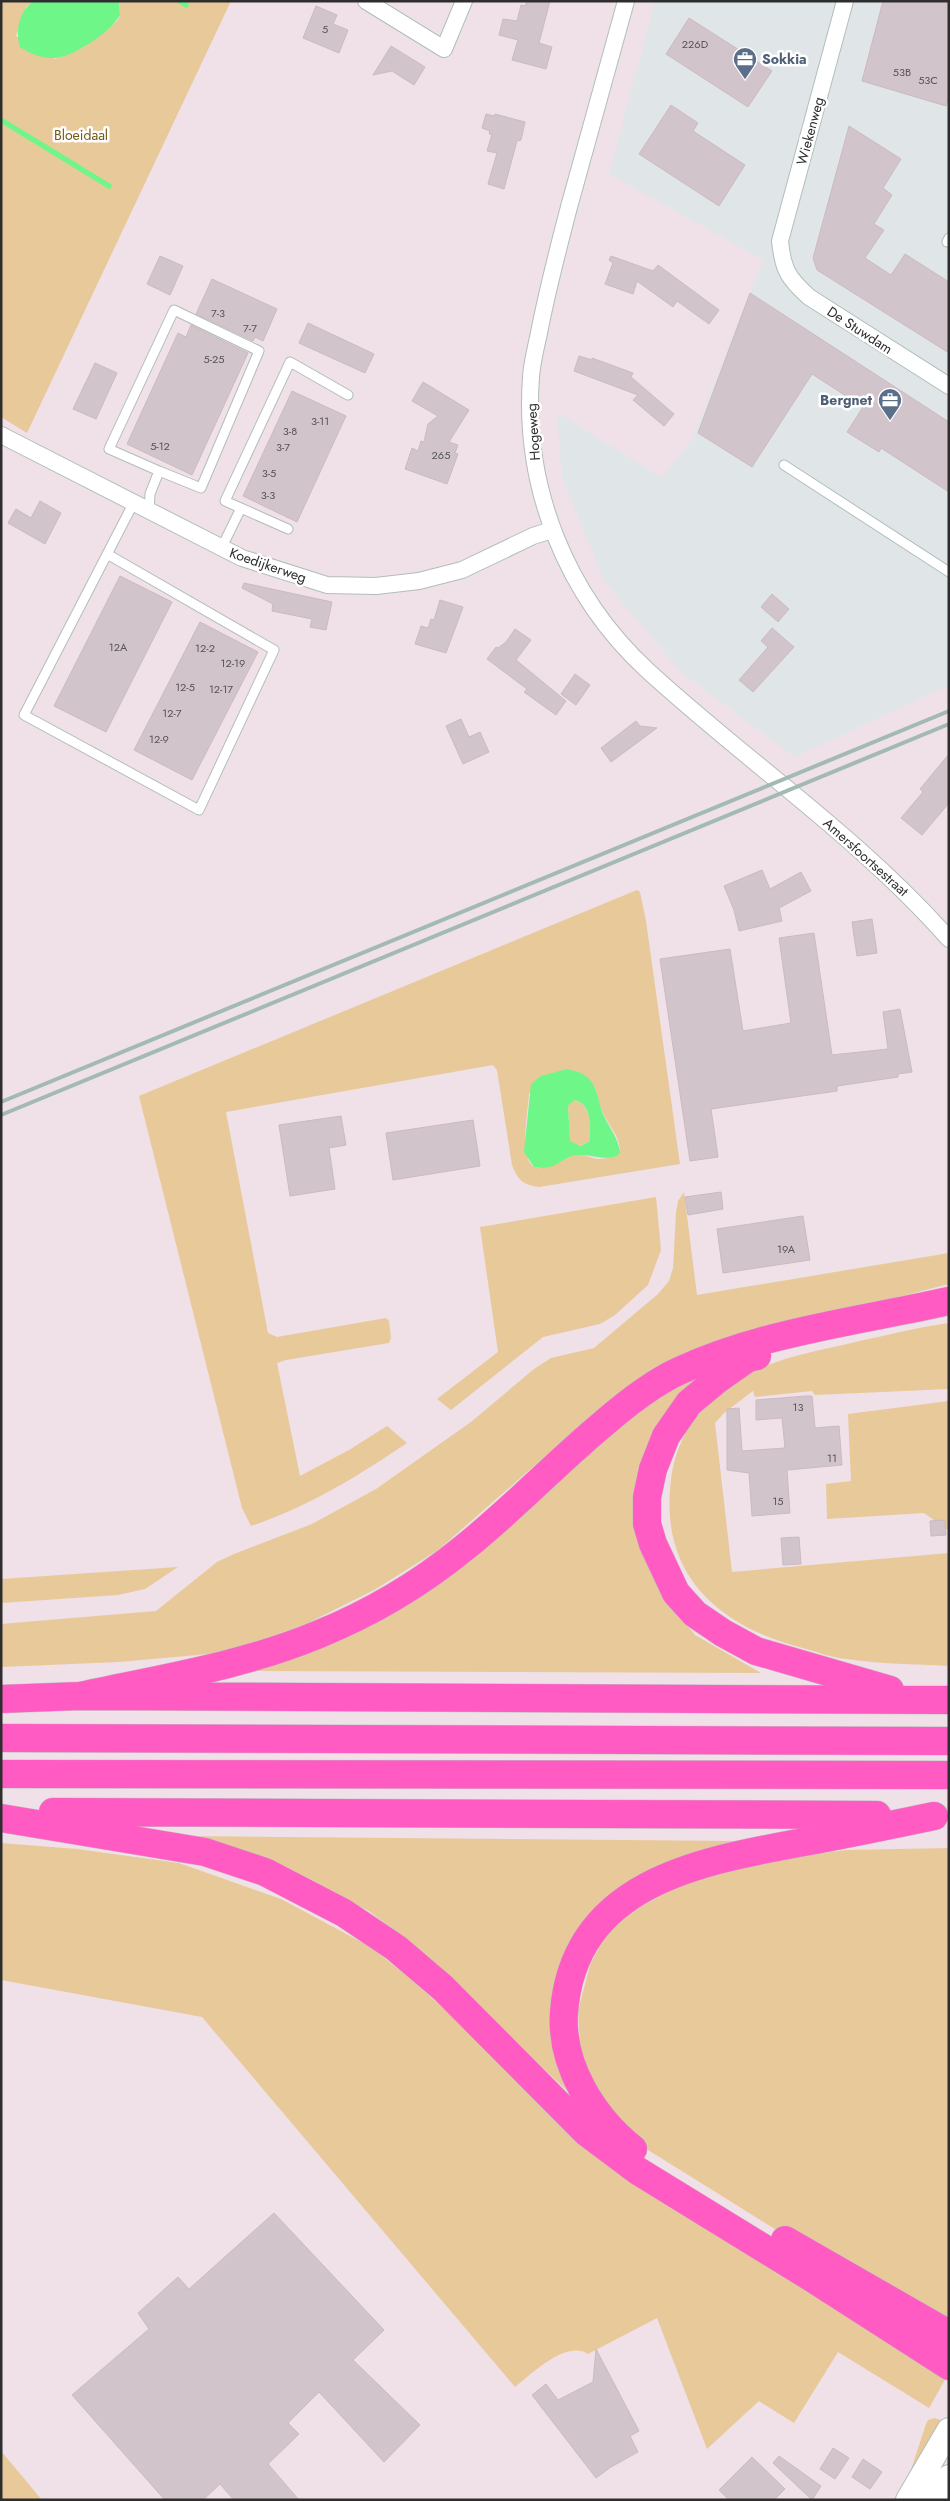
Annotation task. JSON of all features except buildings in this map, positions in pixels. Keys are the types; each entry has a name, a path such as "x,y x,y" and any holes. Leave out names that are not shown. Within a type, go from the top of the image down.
{"highway":[{"path":"80,1696 235,1662 269,1652 316,1636 372,1609 431,1573 462,1550 501,1518 576,1446 612,1416 652,1386 678,1371 764,1340 949,1301"},
{"path":"938,1700 825,1673 756,1651 723,1633 696,1614 676,1594 653,1544 647,1524 647,1497 653,1469 666,1436 688,1403 748,1358 881,1326 949,1314"},
{"path":"1,1698 80,1696 938,1700"},
{"path":"1,1738 949,1741"},
{"path":"1,1774 949,1775"},
{"path":"1,1812 942,1816"},
{"path":"942,1816 724,1858 689,1867 655,1881 610,1913 592,1932 578,1955 570,1978 564,2020 570,2057 583,2090 595,2109 622,2141 646,2160 949,2334"},
{"path":"1,1818 205,1852 265,1872 344,1913 396,1948 443,1988 586,2132 638,2171 812,2278 949,2366"}],"main road":[{"path":"908,2500 949,2430"},
{"path":"933,2500 949,2477"}],"street":[{"path":"366,1 444,49 464,1"},
{"name":"Hogeweg","path":"626,1 547,291 531,376 531,429 536,474 552,530 565,562 588,603 617,639 647,669 779,782"},
{"name":"Wiekenweg","path":"782,262 780,241 845,1"},
{"name":"De Stuwdam","path":"782,262 791,280 809,297 949,386"},
{"name":"Koedijkerweg","path":"1,436 222,549 242,558 327,585 376,586 419,581 462,570 533,536 552,530"},
{"name":"Amersfoortsestraat","path":"779,782 888,875 949,939"}],"lane":[{"path":"174,310 260,351 201,488 159,471 108,448 174,310"},
{"path":"288,530 225,501 290,362 348,395"},
{"path":"784,465 949,572"},
{"path":"149,512 150,494 159,471"},
{"path":"107,554 274,650 199,810 24,716 107,554 133,504"},
{"path":"222,549 241,508"}],"shaded area":[{"path":"33,1 119,1 120,15 109,29 80,49 61,57 44,57 32,54 20,47 18,35 19,22 28,5"},
{"path":"655,1 949,1 949,685 795,757 681,672 604,581 562,477 557,412 662,478 692,439 763,260 609,174"},
{"path":"567,1069 581,1073 588,1078 594,1086 603,1114 617,1142 620,1153 617,1156 602,1158 578,1155 567,1158 554,1166 534,1167 524,1152 531,1084 541,1076","holes":["575,1100 581,1103 589,1116 590,1141 580,1146 570,1141 568,1106"]}],"green space":[{"name":"Bloeidaal","path":"1,1 33,1 26,7 16,36 55,59 84,47 118,20 120,15 119,1 231,1 27,433 1,417"},
{"path":"637,890 640,892 646,921 680,1164 539,1187 525,1183 516,1174 512,1165 497,1070 493,1065 226,1112 268,1333 277,1337 386,1318 389,1321 391,1338 389,1343 277,1363 300,1476 349,1450 387,1426 407,1443 332,1490 293,1510 251,1526 242,1508 139,1096","holes":["595,1087 605,1118 618,1140 619,1151 617,1156 598,1159 575,1155 546,1167 534,1167 529,1160 525,1138 529,1093"]},
{"path":"575,1100 585,1107 590,1122 590,1141 579,1146 570,1142 568,1106"},
{"path":"684,1192 697,1295 949,1253 949,1284 745,1336 639,1379 615,1395 438,1550 376,1589 306,1624 244,1646 209,1654 119,1662 1,1667 1,1624 156,1611 217,1562 312,1524 376,1489 471,1422 534,1369 551,1358 594,1348 658,1294 669,1281 673,1268 678,1201"},
{"path":"656,1197 661,1250 648,1285 615,1315 600,1324 543,1337 451,1410 437,1399 498,1352 480,1227"},
{"path":"949,1323 949,1389 815,1395 812,1391 755,1397 753,1391 724,1413 715,1423 732,1572 949,1553 949,1666 872,1662 832,1656 775,1639 747,1627 722,1611 701,1592 686,1570 675,1544 670,1514 671,1480 674,1464 679,1448 694,1419 716,1395 744,1376 772,1363 927,1326"},
{"path":"707,1373 680,1402 642,1554 664,1598 695,1635 761,1673 235,1671 340,1635 651,1402 681,1384"},
{"path":"949,1401 949,1531 924,1513 827,1519 826,1484 851,1481 848,1414"},
{"path":"178,1567 145,1589 118,1595 1,1603 1,1579"},
{"path":"185,1836 736,1841 667,1864 626,1884 591,1915 576,1935 578,2101 405,1938 369,1911 285,1869"},
{"path":"1,1843 77,1849 179,1863 281,1899 369,1946 406,1975 444,2009 557,2123 587,2147 946,2378 929,2408 838,2352 794,2423 759,2401 707,2449 657,2318 588,2354 570,2351 560,2355 540,2367 515,2387 202,2017 1,1980"},
{"path":"949,1848 949,2325 836,2267 648,2150 623,2127 591,2078 580,2045 578,2011 590,1965 610,1927 642,1906 690,1880 776,1859 846,1850"},
{"path":"935,2418 945,2422 909,2476 926,2424 928,2420"},
{"path":"1,2451 42,2500 1,2500"}],"waterway":[{"path":"180,1 186,5"},
{"path":"1,120 109,186"}],"railway":[{"path":"1,1102 949,711"},
{"path":"1,1115 949,724"}],"place":[{"name":"Sokkia","path":"745,80"},
{"name":"Bergnet","path":"890,421"}]}
